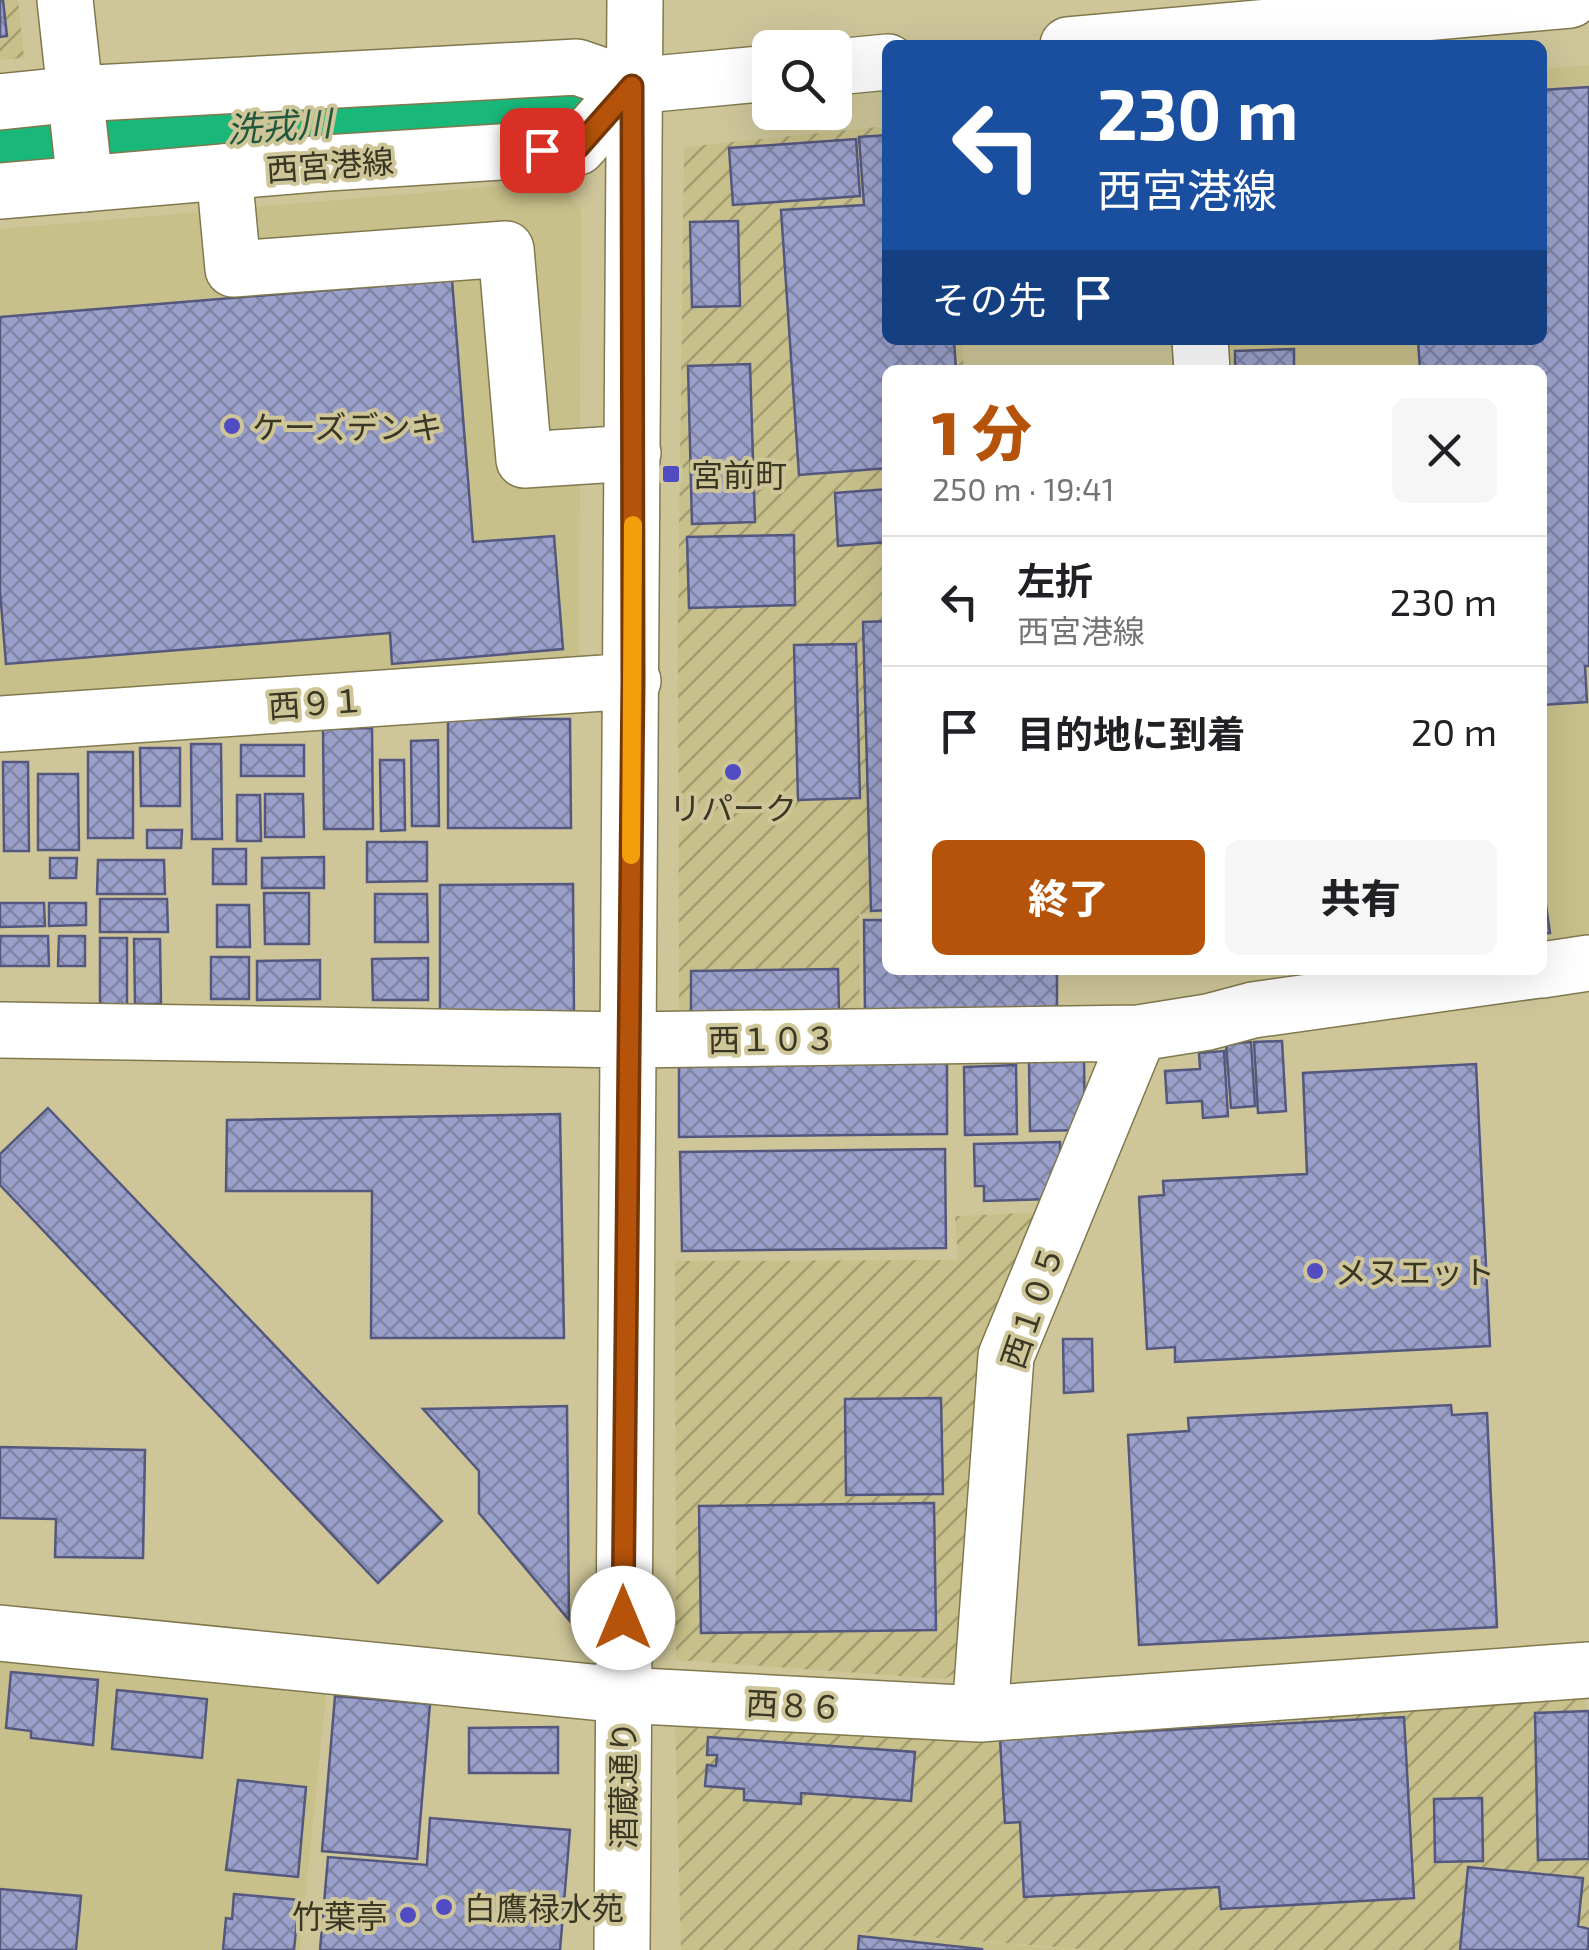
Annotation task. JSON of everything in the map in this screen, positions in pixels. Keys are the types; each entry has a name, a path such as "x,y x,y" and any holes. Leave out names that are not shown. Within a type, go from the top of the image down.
{"street":[{"path":"65,0 84,173"},
{"name":"酒蔵通り","path":"622,1950 635,0"},
{"path":"1099,40 1187,26 1570,0"},
{"path":"852,65 882,63"},
{"path":"0,102 577,68 632,86 752,75"},
{"name":"西宮港線","path":"0,191 84,173 224,172 578,147 632,86"},
{"path":"224,172 233,270 506,249 524,460 633,454"},
{"name":"西９１","path":"0,724 633,681"},
{"name":"西１０３","path":"1547,969 1589,963"},
{"name":"西１０３","path":"0,1030 627,1040 1139,1033 1208,1022 1251,990 1468,975"},
{"name":"西１０５","path":"980,1714 1006,1356 1139,1033"},
{"name":"西８６","path":"0,1633 622,1694 980,1714 1589,1670"}],"shaded area":[{"path":"0,0 18,0 24,58 0,60"},
{"path":"1589,65 1589,936 1547,942 1547,365 1224,365 1222,345 1547,345 1547,69"},
{"path":"882,127 882,345 962,345 964,365 882,365 882,913 859,914 860,1025 679,1025 678,618 684,147"},
{"name":"ケーズデンキ","path":"557,181 581,208 579,668 0,699 0,229"},
{"path":"1046,1212 979,1347 959,1671 944,1679 676,1660 675,1261 958,1260 955,1216"},
{"path":"0,1661 326,1694 300,1950 0,1950"},
{"path":"1585,1696 1589,1740 1589,1950 1092,1950 850,1931 848,1950 681,1950 675,1722"},
{"path":"850,1931 1077,1950 848,1950"}],"building":[{"path":"0,0 7,36 0,37"},
{"path":"1589,87 1587,702 1547,705 1547,365 1420,365 1418,345 1547,345 1547,90"},
{"path":"882,135 882,345 954,345 956,365 882,365 882,468 799,475 781,210 864,205 859,137"},
{"path":"856,139 860,196 733,205 729,148"},
{"path":"738,221 740,306 692,307 690,222"},
{"name":"ケーズデンキ","path":"452,280 473,542 554,536 563,649 392,664 390,633 6,664 0,591 0,317"},
{"path":"1294,349 1294,365 1235,365 1235,351"},
{"path":"750,364 755,522 692,524 688,366"},
{"path":"882,489 882,542 838,546 835,493"},
{"path":"794,535 795,605 689,608 687,537"},
{"path":"882,621 882,910 871,911 863,622"},
{"path":"856,644 860,798 798,800 794,645"},
{"path":"448,719 570,719 571,828 448,828"},
{"path":"372,728 373,829 324,829 323,729"},
{"path":"438,740 439,826 412,826 411,741"},
{"path":"191,744 221,744 222,839 192,839"},
{"path":"241,745 304,745 304,776 241,776"},
{"path":"140,748 180,748 180,806 141,806"},
{"path":"88,752 133,752 133,838 88,838"},
{"path":"380,760 404,760 405,830 381,831"},
{"path":"3,762 28,762 29,851 4,851"},
{"path":"38,774 78,774 79,850 38,850"},
{"path":"265,794 303,794 304,837 265,837"},
{"path":"237,795 260,795 261,841 237,841"},
{"path":"147,830 182,830 181,848 147,848"},
{"path":"367,842 427,842 427,881 367,882"},
{"path":"213,849 246,849 246,884 213,884"},
{"path":"324,857 324,888 262,888 262,858"},
{"path":"50,858 77,858 76,878 50,878"},
{"path":"98,860 164,860 165,894 97,894"},
{"path":"573,884 574,1012 440,1012 440,885"},
{"path":"264,893 309,893 309,944 265,944"},
{"path":"375,894 427,894 428,942 375,942"},
{"path":"100,899 167,899 168,932 100,932"},
{"path":"0,903 44,903 45,926 0,927"},
{"path":"49,903 86,903 86,925 49,926"},
{"path":"217,905 249,905 250,947 217,947"},
{"path":"864,920 882,920 882,975 1057,975 1057,1015 865,1016"},
{"path":"0,936 48,936 49,966 0,966"},
{"path":"59,936 85,936 85,966 58,966"},
{"path":"100,938 127,938 127,1006 100,1006"},
{"path":"134,939 160,939 161,1004 135,1004"},
{"path":"211,957 249,957 249,999 211,999"},
{"path":"428,958 428,1000 373,1000 372,959"},
{"path":"320,960 320,999 257,1000 257,961"},
{"path":"838,969 839,1011 691,1013 691,971"},
{"path":"1282,1041 1286,1111 1258,1113 1254,1042"},
{"path":"1251,1042 1255,1106 1231,1108 1226,1044"},
{"path":"1224,1051 1228,1116 1203,1118 1202,1101 1167,1103 1165,1071 1200,1069 1199,1053"},
{"path":"1084,1060 1085,1130 1030,1131 1029,1061"},
{"path":"947,1061 947,1134 679,1137 679,1064"},
{"name":"メヌエット","path":"1476,1064 1490,1346 1175,1362 1175,1347 1147,1349 1139,1197 1164,1195 1163,1181 1307,1174 1303,1073"},
{"path":"1016,1065 1017,1134 965,1135 964,1067"},
{"path":"48,1108 442,1521 378,1583 0,1185 0,1154"},
{"path":"560,1114 564,1338 371,1338 372,1191 226,1191 227,1120"},
{"path":"1060,1142 1060,1173 1051,1173 1052,1199 984,1201 984,1186 975,1186 974,1144"},
{"path":"945,1149 946,1248 682,1251 680,1152"},
{"path":"1063,1339 1092,1339 1093,1391 1064,1393"},
{"path":"941,1398 943,1494 846,1495 845,1399"},
{"path":"1451,1405 1452,1415 1487,1413 1497,1627 1139,1645 1128,1435 1189,1431 1188,1418"},
{"path":"567,1406 569,1620 479,1513 479,1471 423,1409"},
{"path":"0,1447 145,1450 143,1558 55,1557 56,1519 0,1518"},
{"path":"934,1503 936,1630 701,1633 699,1506"},
{"path":"11,1672 98,1680 93,1745 31,1738 31,1731 6,1728"},
{"path":"117,1690 207,1699 202,1758 112,1749"},
{"path":"335,1696 430,1704 417,1859 322,1851"},
{"path":"1589,1711 1589,1859 1538,1860 1535,1713"},
{"path":"1404,1717 1414,1898 1221,1909 1219,1887 1024,1897 1020,1822 1005,1823 1000,1739"},
{"path":"558,1727 558,1773 469,1773 469,1728"},
{"path":"708,1737 915,1752 911,1801 801,1793 801,1804 744,1800 744,1789 705,1786 707,1765 716,1766 717,1755 707,1755"},
{"path":"238,1780 306,1787 298,1877 226,1870"},
{"path":"1482,1798 1483,1861 1435,1862 1434,1799"},
{"name":"白鷹禄水苑","path":"430,1818 570,1830 560,1950 320,1950 328,1857 427,1865"},
{"path":"1468,1867 1583,1878 1578,1926 1589,1929 1588,1950 1460,1950"},
{"path":"0,1889 81,1896 76,1950 0,1950"},
{"path":"234,1894 299,1900 294,1950 223,1950 226,1918 232,1919"},
{"path":"859,1936 982,1949 982,1950 858,1950"}],"waterway":[{"name":"洗戎川","path":"0,147 558,104"}],"slow traffic":[{"path":"631,855 633,525"}],"place":[{"name":"ケーズデンキ","path":"232,426"},
{"name":"宮前町","path":"671,474"},
{"name":"リパーク","path":"733,772"},
{"name":"メヌエット","path":"1315,1271"},
{"name":"白鷹禄水苑","path":"444,1907"},
{"name":"竹葉亭","path":"408,1915"}],"route":[{"path":"542,150 578,147 632,86 633,681 623,1618"}]}
